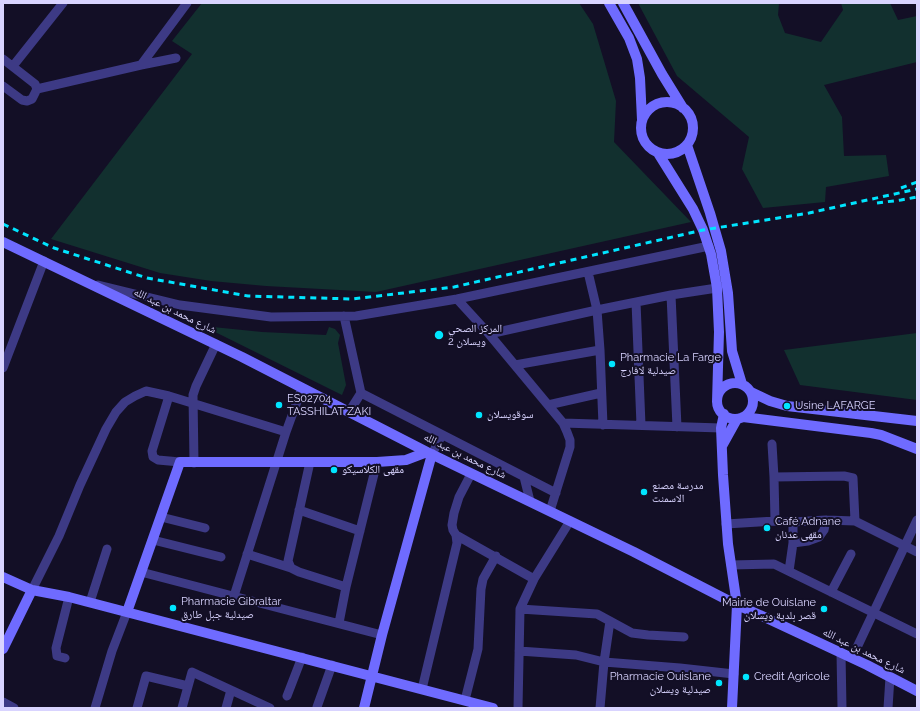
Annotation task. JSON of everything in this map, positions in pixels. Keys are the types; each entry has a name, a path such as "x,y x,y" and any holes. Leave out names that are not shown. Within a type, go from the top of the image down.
{"street":[{"path":"14,66 63,3"},
{"path":"140,65 187,3"},
{"path":"609,3 629,38 637,60 640,78 642,136 651,149 658,153 674,154 687,145 692,137 692,122 689,114 683,108 662,74 623,3"},
{"path":"3,86 22,100 28,101 32,98 37,89 176,58"},
{"path":"3,59 14,66 35,84 37,89"},
{"path":"642,121 646,114 659,104 667,102 676,104 683,108"},
{"path":"687,145 710,213 721,252 728,293 732,351 742,384 751,392 770,401 787,406 917,421"},
{"path":"658,153 692,209 703,230 709,246 717,288 719,332 717,402 719,408 724,414 729,418 871,433 881,435 917,449"},
{"name":"شارع محمد بن عبد الله","path":"3,242 216,344 472,474 634,552 737,606 760,615 852,658 917,691"},
{"path":"89,283 188,306 271,317 356,316 457,299 709,246"},
{"path":"3,368 44,261"},
{"path":"588,272 597,310 600,350 602,424"},
{"path":"489,334 636,302 717,288"},
{"path":"671,295 677,426"},
{"path":"457,299 489,334 563,423 570,440 570,447 550,511"},
{"path":"636,302 641,425"},
{"path":"344,316 361,393 349,412"},
{"path":"194,463 193,395 216,344"},
{"path":"514,365 600,350"},
{"path":"717,402 720,392 724,387 735,383 742,384"},
{"path":"234,596 276,462 302,388"},
{"path":"3,649 59,536 80,485 106,429 124,402 146,391 193,403 286,432"},
{"path":"722,446 740,418 748,413 752,408 753,400 751,392"},
{"path":"361,393 556,493"},
{"path":"548,405 601,393"},
{"path":"169,396 152,451 153,457 158,460 194,463 377,462 406,460 430,453"},
{"path":"724,414 721,428 726,524 737,606 732,708"},
{"path":"563,423 721,428"},
{"path":"364,708 430,453 442,435"},
{"path":"772,444 775,521"},
{"path":"95,708 112,651 180,462"},
{"path":"291,568 288,561 310,462"},
{"path":"339,623 346,587 377,462"},
{"path":"422,689 457,543 452,525 454,513 459,497 472,474"},
{"path":"524,477 530,501"},
{"path":"774,477 851,477 854,480 855,521"},
{"path":"299,510 360,531"},
{"path":"161,517 205,528"},
{"path":"793,543 808,541 819,537 824,530 826,520"},
{"path":"852,658 917,520"},
{"path":"518,708 520,609 534,579 570,521"},
{"path":"726,524 775,521 855,521 917,552"},
{"path":"789,571 793,543 792,522"},
{"path":"456,535 496,556 534,579"},
{"path":"153,540 222,557"},
{"path":"90,602 107,549"},
{"path":"247,554 346,587"},
{"path":"831,592 851,554"},
{"path":"465,700 478,649 481,589 483,579 496,556"},
{"path":"731,565 774,564 917,634"},
{"path":"141,572 382,635"},
{"path":"3,577 32,590 90,602 493,708"},
{"path":"65,658 57,656 56,648 69,597"},
{"path":"520,609 597,614 632,633 684,637"},
{"path":"600,708 604,662 610,621"},
{"path":"519,651 576,655 604,662 734,674"},
{"path":"840,653 842,708"},
{"path":"287,696 302,657"},
{"path":"317,707 332,665"},
{"path":"182,708 192,672 270,708"},
{"path":"137,708 146,676 188,686"},
{"path":"888,708 890,677"},
{"path":"226,708 231,690"},
{"path":"3,702 14,708"}],"green space":[{"path":"202,3 579,3 593,24 616,101 614,142 691,222 376,292 266,286 211,281 160,273 51,239 192,54 172,41"},
{"path":"638,3 779,3 778,15 785,33 821,42 843,10 841,3 890,3 898,20 917,16 917,62 824,85 842,117 844,156 886,155 889,176 826,187 825,202 763,208 742,169 749,137 677,76"},
{"path":"203,326 262,332 326,335 329,327 335,329 340,335 338,343 346,385 342,395"},
{"path":"917,333 917,400 800,385 784,350"}],"railway":[{"path":"901,188 917,182"},
{"path":"3,224 54,248 147,278 248,296 352,299 454,287 703,230 809,213 917,189"},
{"path":"877,203 917,197"}],"place":[{"name":"المركز الصحي ويسلان 2","path":"439,335"},
{"name":"Pharmacie La Farge صيدلية لافارج","path":"612,364"},
{"name":"ES02704 TASSHILAT ZAKI","path":"279,405"},
{"name":"Usine LAFARGE","path":"787,406"},
{"name":"سوقويسلان","path":"479,415"},
{"name":"مقهى الكلاسيكو","path":"334,470"},
{"name":"مدرسة مصنع الاسمنت","path":"644,492"},
{"name":"Café Adnane مقهى عدنان","path":"767,528"},
{"name":"Pharmacie Gibraltar صيدلية جبل طارق","path":"173,608"},
{"name":"Mairie de Ouislane قصر بلدية ويسلان","path":"824,609"},
{"name":"Credit Agricole","path":"746,677"},
{"name":"Pharmacie Ouislane صيدلية ويسلان","path":"719,683"}]}
